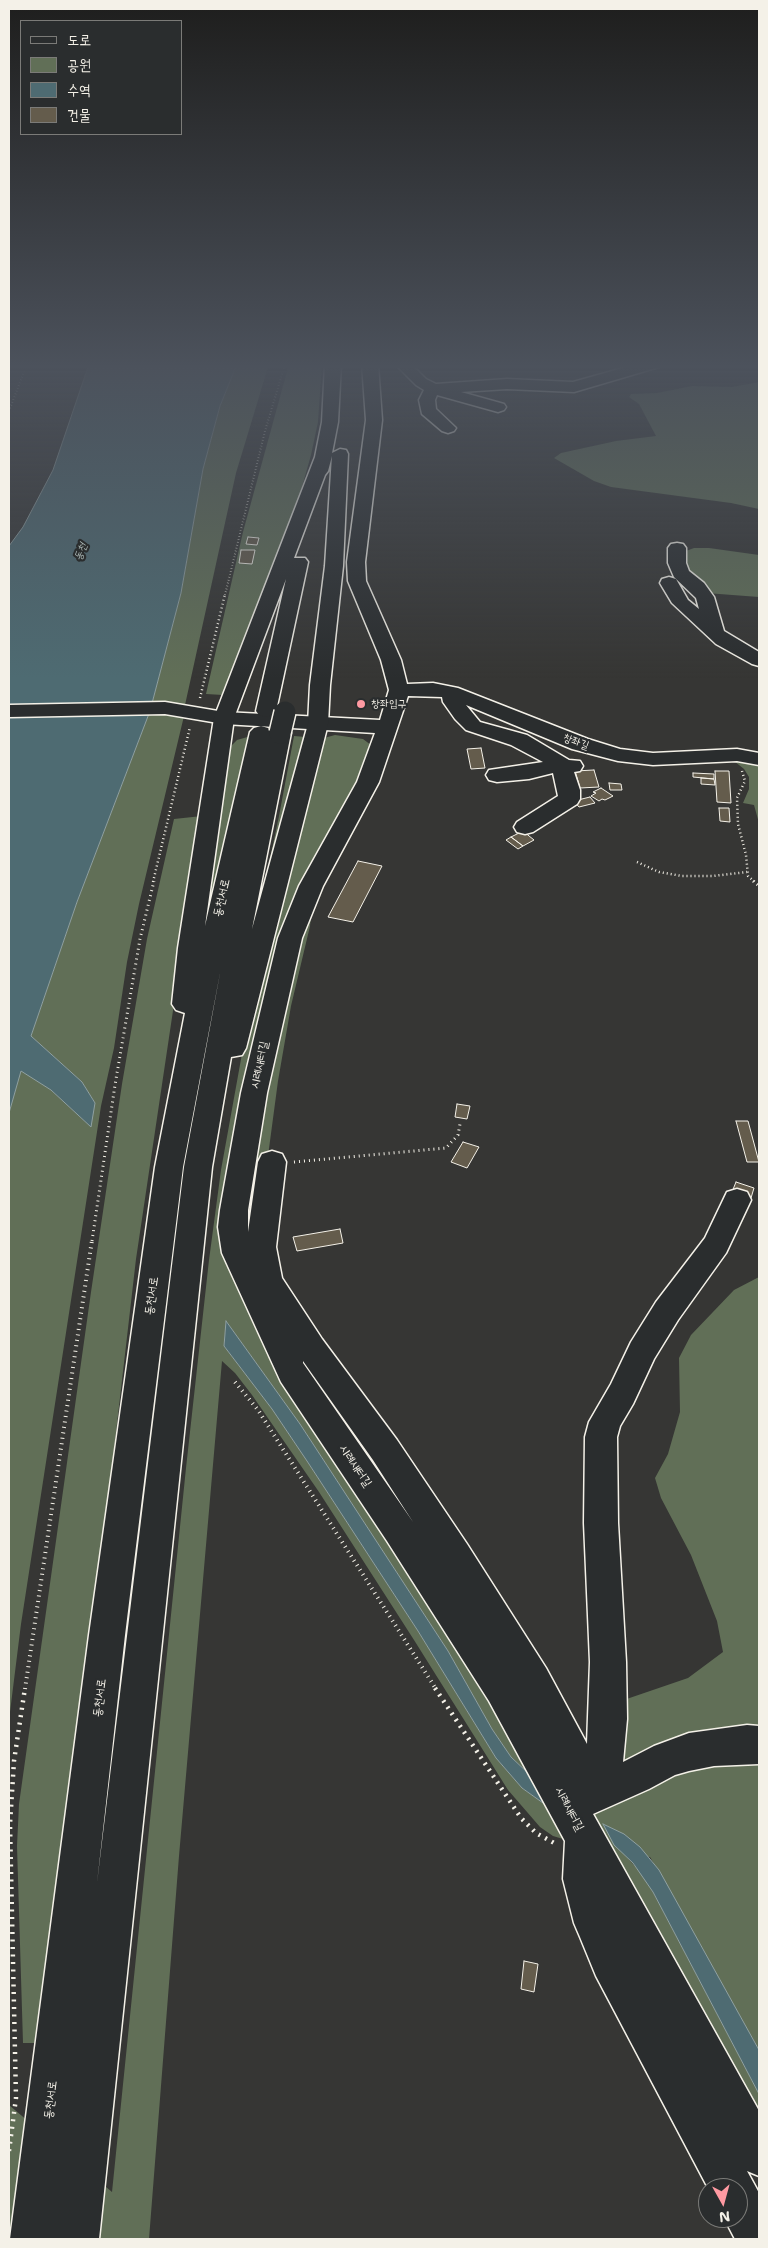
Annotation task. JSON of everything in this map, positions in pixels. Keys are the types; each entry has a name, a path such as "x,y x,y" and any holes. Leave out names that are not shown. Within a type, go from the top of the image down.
{"main road":[{"path":"184,1167 190,948 224,718 326,469"},
{"name":"동천서로","path":"33,2239 107,1635 184,1167 240,923 276,716 329,469"},
{"name":"동천서로","path":"317,564 330,469"},
{"path":"184,1167 244,1010 318,724 320,685 334,566 332,469"},
{"path":"368,469 356,562 357,581 391,660 399,690"},
{"path":"677,548 677,563 681,573 705,597 715,632"},
{"path":"669,583 681,603 723,640 759,660"},
{"name":"창좌길","path":"399,690 440,690 451,692 580,744 618,754 653,759 727,755 745,755 759,759"},
{"name":"시례새터길","path":"399,690 368,782 311,886 290,938 254,1093 234,1210 233,1239 244,1271 292,1372 399,1530 582,1812 759,2154"},
{"path":"451,692 453,702 462,716 473,726 519,740 557,761 562,766 570,799 525,827"},
{"path":"9,711 177,709 224,718 388,727"},
{"path":"497,775 584,763 580,744"},
{"path":"272,1162 260,1246 268,1281 311,1348 385,1450 455,1556 533,1681 582,1812 583,1879 594,1923 611,1961 727,2178"},
{"name":"동천서로","path":"76,2239 184,1167"},
{"path":"582,1812 604,1767 608,1718 608,1662 601,1523 602,1437 605,1422 622,1394 651,1336 716,1245 737,1200"},
{"path":"582,1812 667,1760 690,1752 722,1746 759,1745"},
{"path":"748,2218 759,2239"}],"path":[{"path":"9,2151 16,2098 10,1824 14,1761 87,1262 137,958 183,749 201,695 256,469"},
{"path":"727,755 745,776 744,785 737,798 736,809 746,854 748,876 759,886"},
{"path":"637,862 659,872 682,876 713,876 747,872"},
{"path":"272,1162 317,1160 446,1148 458,1135 460,1124"},
{"path":"235,1382 258,1410 497,1784 521,1818 536,1833 550,1842 563,1846 582,1812"}],"green space":[{"path":"203,469 237,469 185,705 169,705 184,716 139,904 127,962 114,1048 101,1106 21,1624 9,1720 9,1113 21,1070 51,1090 90,1126 95,1103 82,1082 31,1036 77,902 150,711 181,593"},
{"path":"260,469 307,469 298,501 265,590 223,695 206,694 243,532"},
{"path":"573,469 759,469 759,509 731,503 611,487 594,481"},
{"path":"694,548 709,548 759,555 759,597 706,593 688,576 682,555"},
{"path":"335,735 363,739 371,745 373,752 280,938 260,1015 244,1093 223,1227 466,1655 529,1774 511,1757 492,1729 448,1651 300,1424 226,1321 224,1346 272,1409 307,1461 418,1631 496,1758 522,1788 550,1808 563,1839 553,1836 540,1827 508,1790 319,1492 252,1395 235,1373 222,1361 179,1856 149,2239 9,2239 9,2105 112,2192 186,1468 221,1170 245,1037 324,738"},
{"path":"251,736 206,921 202,921 228,749 237,740"},
{"path":"294,736 306,737 261,901 279,816"},
{"path":"734,761 759,766 759,823 754,805 743,803 749,789 749,777 744,769"},
{"path":"202,816 136,1259 107,1510 35,2043 23,2043 17,1846 19,1804 91,1292 122,1084 147,939 174,819"},
{"path":"309,916 311,916 310,926 291,1006 278,1081 256,1246 541,1705 301,1364 247,1232 259,1133 274,1049 303,930"},
{"path":"759,1277 759,1735 737,1735 623,1769 612,1704 688,1678 723,1652 717,1621 691,1555 661,1498 655,1478 668,1454 680,1412 679,1358 691,1335 734,1290"},
{"path":"759,1758 759,2050 650,1857 624,1854 643,1875 653,1892 759,2094 759,2119 667,1957 591,1809 684,1764"}],"water":[{"name":"동천","path":"203,469 181,593 150,711 77,902 31,1036 82,1082 95,1103 91,1127 51,1090 21,1071 9,1113 9,546 23,527 53,470"},
{"path":"226,1321 300,1424 448,1651 492,1729 511,1757 529,1774 550,1808 522,1788 496,1758 418,1631 307,1461 272,1409 224,1346"},
{"path":"603,1824 624,1834 640,1847 659,1870 759,2050 759,2094 653,1892 633,1863 614,1845"}],"building":[{"path":"248,537 259,538 257,545 246,544"},
{"path":"241,550 255,550 252,564 239,563"},
{"path":"481,748 485,768 471,769 467,749"},
{"path":"594,770 599,787 580,788 575,771"},
{"path":"715,771 729,771 731,803 717,802"},
{"path":"693,773 714,774 714,779 693,777"},
{"path":"701,778 714,779 715,785 701,784"},
{"path":"609,783 621,784 622,790 610,790"},
{"path":"601,788 613,796 599,801 591,796 596,793 593,792"},
{"path":"590,797 595,803 579,807 574,801"},
{"path":"719,808 729,808 730,822 720,821"},
{"path":"523,831 534,840 523,846 511,837"},
{"path":"511,837 523,846 518,849 506,840"},
{"path":"358,861 382,866 353,922 328,917"},
{"path":"457,1104 470,1106 467,1119 455,1117"},
{"path":"736,1121 748,1121 759,1162 747,1162"},
{"path":"463,1142 479,1147 467,1168 451,1162"},
{"path":"736,1182 754,1188 751,1198 732,1192"},
{"path":"340,1229 343,1243 297,1251 293,1237"},
{"path":"524,1961 538,1964 534,1992 521,1989"}],"place":[{"name":"창좌입구","path":"361,704"}]}
